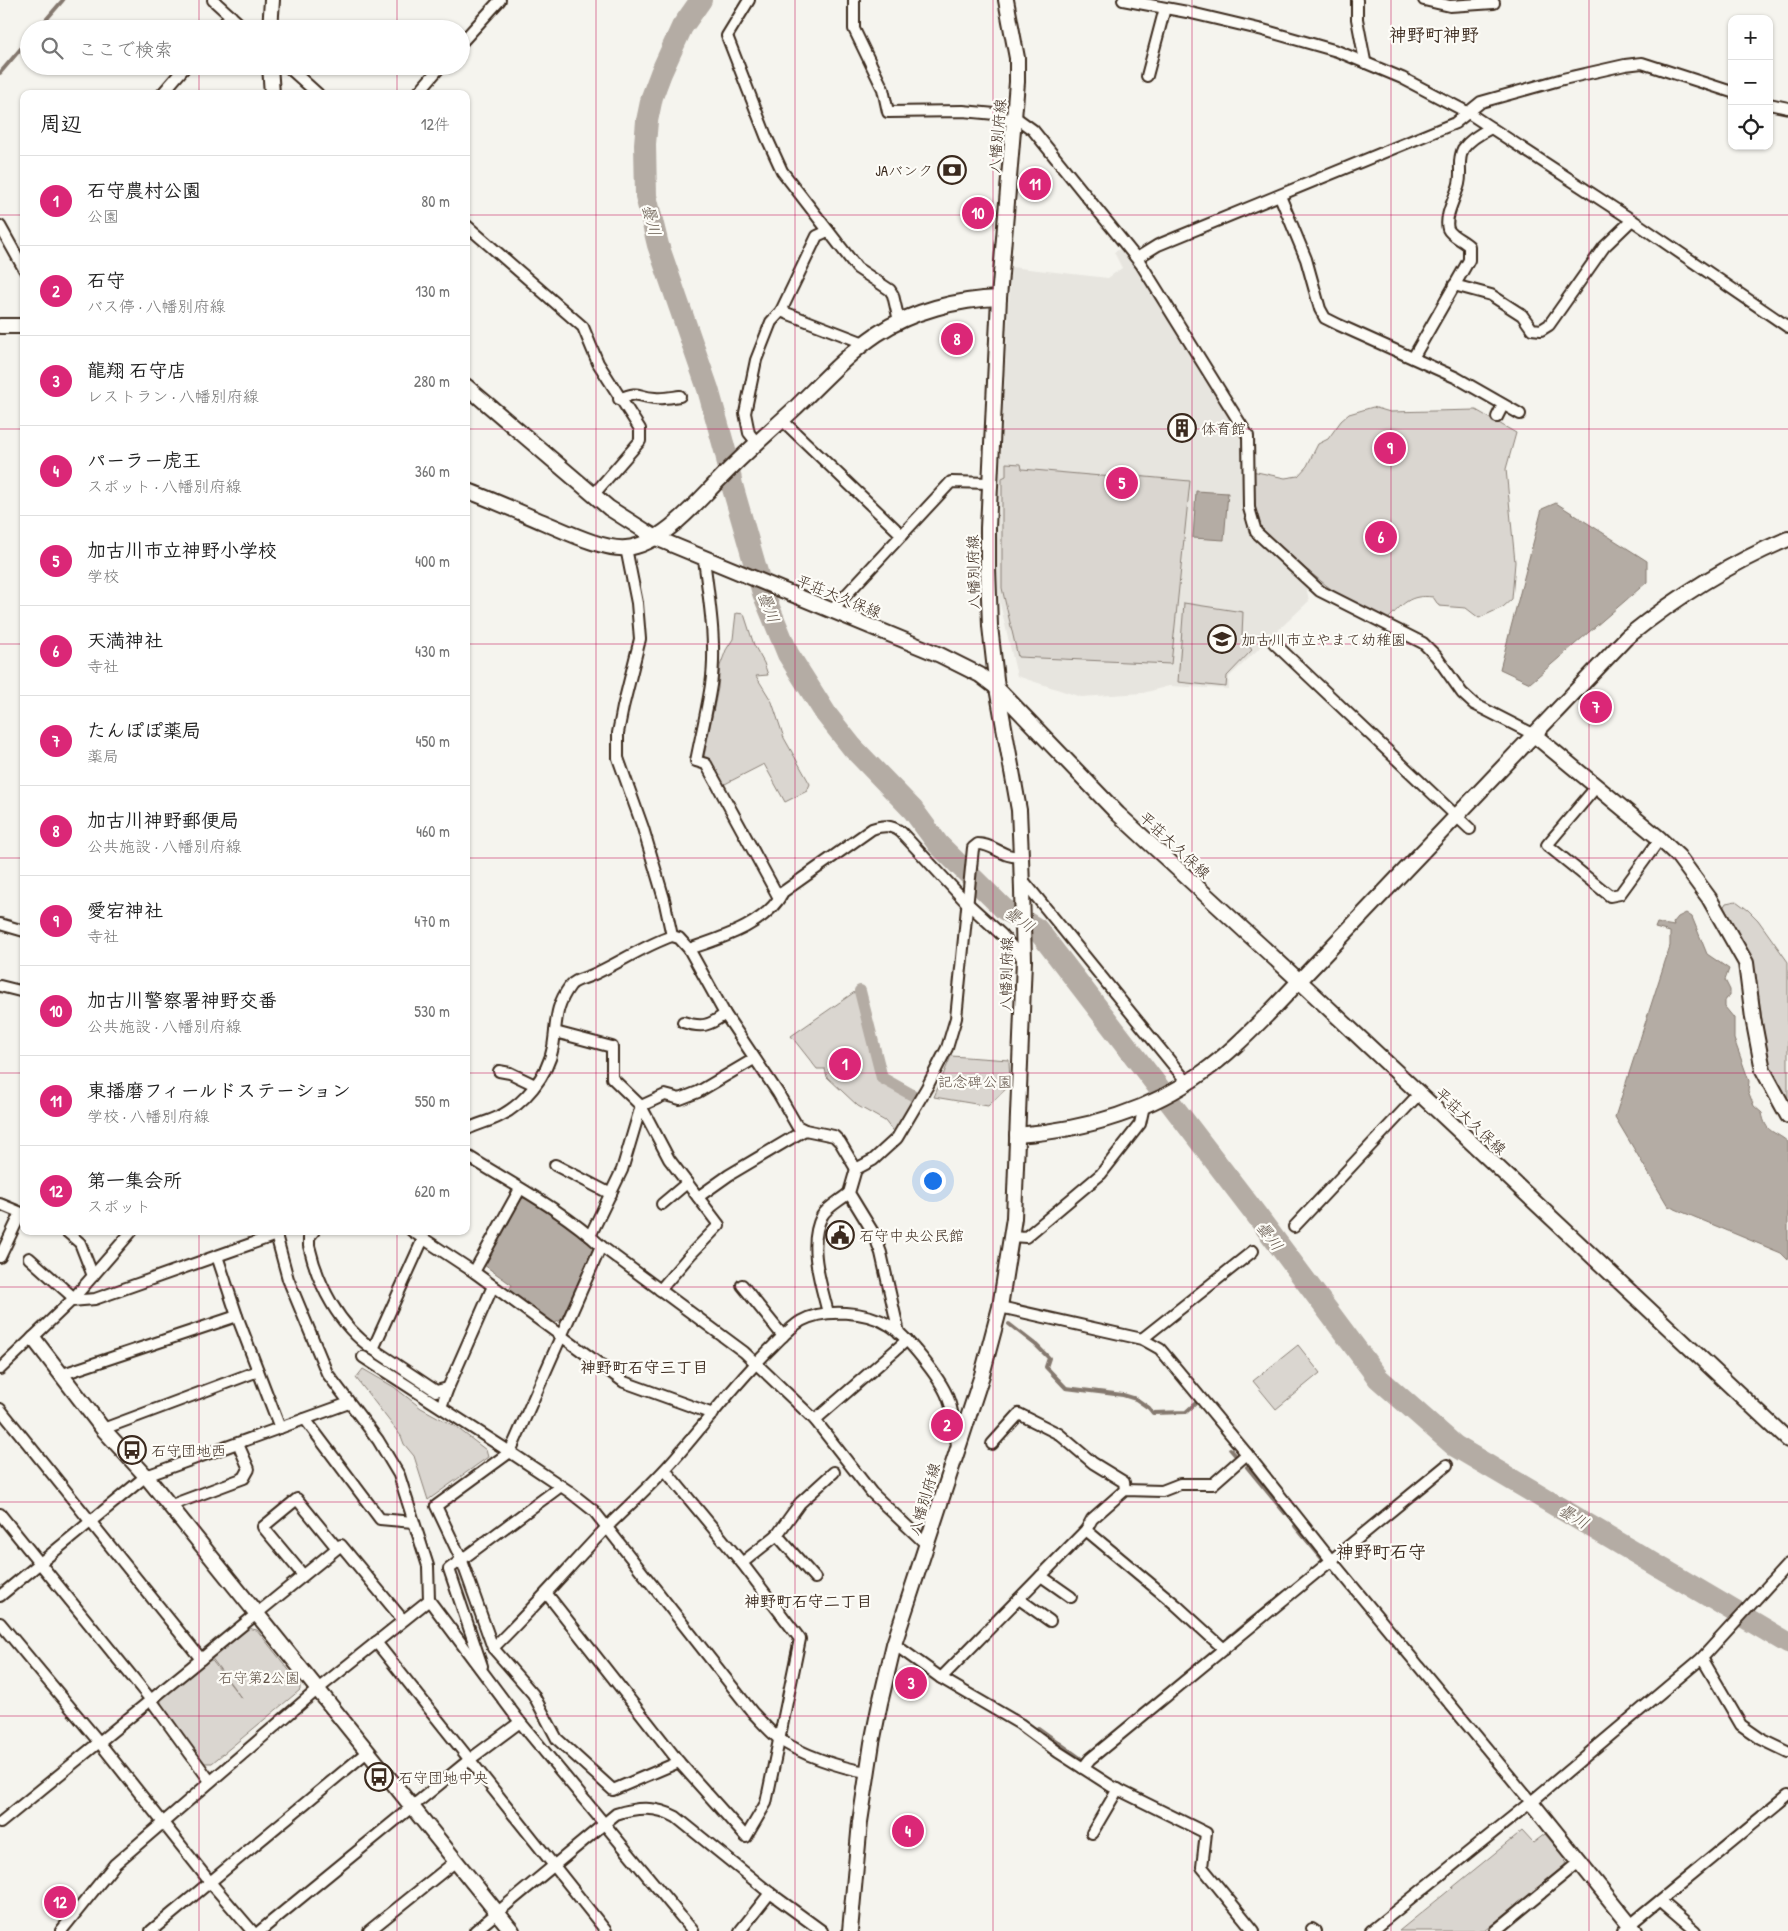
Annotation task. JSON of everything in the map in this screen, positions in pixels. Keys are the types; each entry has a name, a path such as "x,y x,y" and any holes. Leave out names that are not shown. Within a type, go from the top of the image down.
{"main road":[{"path":"271,20 272,0"},
{"name":"八幡別府線","path":"850,1931 860,1822 867,1772 894,1644 982,1375 1000,1307 1012,1236 1024,960 1022,879 1019,810 997,688 990,626 988,578 1000,298 1015,120 1017,58 1014,32 1006,0"},
{"path":"271,75 272,90"},
{"path":"470,492 576,536 615,548 626,548 643,544 656,538 864,343 899,321 930,310 968,301 1000,298"},
{"path":"0,326 20,326"},
{"name":"平荘大久保線","path":"470,394 609,508 656,538 940,655 980,676 997,688 1118,814 1299,981 1788,1440"},
{"path":"1017,1135 1072,1128 1104,1120 1144,1106 1201,1074 1234,1048 1627,637 1695,586 1734,564 1788,538"},
{"path":"1533,734 1660,839 1678,856 1709,898 1746,963 1753,1018 1763,1070 1788,1116"},
{"path":"34,1339 60,1375 103,1428 146,1476 512,1931"},
{"path":"1532,1802 1630,1929"}],"street":[{"path":"213,0 235,20"},
{"path":"470,33 500,0"},
{"path":"749,0 726,36 782,171 857,268 890,290 899,321"},
{"path":"854,0 854,28 883,89 888,112 963,111 996,114 1015,120 1033,130 1137,258 1248,436 1249,508 1256,532 1320,591 1422,643 1436,656 1462,693 1474,704 1533,734"},
{"path":"1123,0 1263,30 1365,61 1467,112 1632,220 1788,327"},
{"path":"1357,0 1365,61"},
{"path":"1424,0 1450,6 1494,2"},
{"path":"1147,76 1165,8"},
{"path":"227,20 231,16"},
{"path":"1137,258 1158,245 1455,123 1481,102 1563,79 1642,63 1728,91"},
{"path":"165,90 178,75"},
{"path":"297,75 314,90"},
{"path":"420,90 433,75"},
{"path":"1773,105 1788,108"},
{"path":"1413,358 1469,260 1469,246 1463,239 1453,236 1448,229 1453,199 1459,184 1459,160 1464,148 1477,136 1491,128"},
{"path":"1280,196 1306,259 1320,309 1325,318 1457,378 1520,414"},
{"path":"1454,285 1491,295 1522,315 1532,330 1541,330 1549,325 1604,247 1632,220"},
{"path":"0,226 20,251"},
{"path":"470,228 583,327 598,363 640,430 640,441 594,494"},
{"path":"753,447 745,413 756,360 770,322 781,311 817,236 828,231"},
{"path":"781,311 864,343"},
{"path":"619,399 632,394 654,398 680,396"},
{"path":"1497,417 1503,405"},
{"path":"782,420 902,535"},
{"path":"832,610 951,482 991,483"},
{"path":"626,548 637,603 640,639 623,707 616,750 643,828 664,899 672,936"},
{"path":"707,560 712,626 712,666 711,684 696,761 706,764 779,898"},
{"path":"1274,643 1470,829"},
{"path":"1597,786 1547,845 1610,896 1620,894 1660,839"},
{"path":"689,949 734,932 774,906 783,892 872,829 887,826 894,827 901,832 966,902 1002,935 1024,960"},
{"path":"828,1313 818,1270 817,1230 823,1214 849,1193 856,1169 873,1160 897,1138 915,1109 947,1048 956,1018 966,902 973,848 978,844 986,844 1011,857 1021,856"},
{"path":"1022,879 1187,1082"},
{"path":"0,924 20,930"},
{"path":"470,1128 496,1118 512,1109 535,1085 549,1062 553,1048 557,1012 571,984 672,936 679,938 689,949 725,1014 778,1093 797,1126 805,1130 834,1136 840,1142 856,1169"},
{"path":"0,986 20,991"},
{"path":"683,1022 695,1026 704,1026 725,1014"},
{"path":"555,1032 612,1047 612,1078 641,1106 669,1159 719,1224 660,1290"},
{"path":"590,1236 622,1170 641,1106 665,1094 680,1099 698,1092 754,1059"},
{"path":"499,1071 510,1073 535,1085"},
{"path":"1294,1227 1419,1094"},
{"path":"1012,1236 1026,1237 1101,1174 1140,1124 1144,1106"},
{"path":"698,1197 728,1175 805,1130"},
{"path":"470,1158 550,1207 744,1352 815,1420 872,1494 927,1545"},
{"path":"555,1165 611,1194"},
{"path":"662,1204 687,1183"},
{"path":"474,1272 520,1189"},
{"path":"849,1193 874,1234 881,1253 903,1337"},
{"path":"0,1204 20,1212"},
{"path":"0,1257 20,1217"},
{"path":"71,1235 80,1243 93,1276"},
{"path":"1,1366 34,1339 73,1300 129,1235"},
{"path":"29,1258 73,1300 95,1299 271,1235"},
{"path":"277,1235 288,1280 327,1373 378,1440 398,1475 428,1566 429,1600 520,1722 693,1931"},
{"path":"311,1235 309,1246 328,1299 354,1332 373,1349 436,1391 448,1388"},
{"path":"418,1235 474,1272 624,1382 713,1414"},
{"path":"373,1349 423,1239"},
{"path":"601,1246 510,1452 436,1506 462,1561 493,1648 533,1694 557,1739 613,1790 679,1762"},
{"path":"1142,1339 1253,1252"},
{"path":"217,1256 236,1316 280,1428"},
{"path":"742,1285 783,1336"},
{"path":"441,1408 493,1286"},
{"path":"1000,1307 1142,1339 1160,1349 1331,1560 1532,1802"},
{"path":"493,1648 665,1470 755,1363 801,1321 828,1313 846,1313 874,1318 889,1325 903,1337 928,1366 947,1395 952,1408 958,1447"},
{"path":"60,1375 236,1316"},
{"path":"815,1420 903,1337"},
{"path":"363,1357 510,1452 594,1511 753,1714 778,1738 806,1753 833,1764 867,1772"},
{"path":"103,1428 258,1371"},
{"path":"0,1596 146,1476 349,1403"},
{"path":"0,1409 201,1658"},
{"path":"992,1444 1019,1414 1059,1434 1093,1463 1124,1482 1125,1490"},
{"path":"305,1419 380,1519 413,1522"},
{"path":"169,1506 244,1478 249,1469 238,1444"},
{"path":"941,1678 1086,1530 1092,1519 1125,1490 1162,1491 1180,1484 1212,1484 1247,1454"},
{"path":"1083,1768 1090,1759 1447,1466"},
{"path":"547,1594 679,1762 746,1837 766,1803 778,1738 787,1705 800,1640 742,1563 665,1470"},
{"path":"742,1563 777,1535 800,1503 834,1472"},
{"path":"486,1677 449,1570 561,1486"},
{"path":"304,1575 263,1527 297,1499 337,1548"},
{"path":"0,1514 151,1700 210,1781"},
{"path":"1086,1530 1176,1605 1224,1649"},
{"path":"777,1535 815,1578"},
{"path":"0,1823 341,1544 403,1620"},
{"path":"1371,1931 1532,1802 1702,1658 1788,1564"},
{"path":"1041,1576 1072,1597"},
{"path":"1019,1598 1050,1621"},
{"path":"61,1931 115,1864 318,1689 429,1600"},
{"path":"0,1623 100,1742 210,1882 252,1931"},
{"path":"376,1642 606,1931"},
{"path":"894,1644 941,1678 1020,1724 1083,1768 1118,1789 1206,1833 1202,1867 1254,1931"},
{"path":"1702,1658 1741,1725 1761,1740 1788,1752"},
{"path":"260,1931 469,1760 520,1722"},
{"path":"151,1931 367,1752"},
{"path":"1092,1833 1118,1789"},
{"path":"1630,1929 1661,1901 1787,1798"},
{"path":"475,1931 552,1865 616,1814 643,1808 664,1810 676,1816 770,1893 822,1931"},
{"path":"369,1931 456,1861"},
{"path":"1495,1931 1579,1862"},
{"path":"745,1929 770,1893"},
{"path":"1661,1901 1696,1931"}],"shaded area":[{"path":"1124,247 1242,436 1245,448 1245,521 1260,540 1306,586 1309,601 1229,677 1229,689 1169,686 1143,693 1081,697 1017,676 995,582 1011,267 1108,278 1122,268 1114,252"},
{"path":"1196,491 1228,493 1224,540 1193,538"},
{"path":"1556,503 1647,561 1647,582 1530,683 1500,669 1542,509"},
{"path":"1686,913 1692,917 1707,954 1729,969 1725,980 1730,990 1730,995 1725,999 1725,1007 1734,1018 1734,1039 1749,1081 1748,1091 1754,1106 1762,1113 1768,1128 1788,1142 1788,1260 1781,1253 1668,1206 1615,1117 1670,946 1670,932 1655,928 1657,923 1674,926 1673,923 1678,917"},
{"path":"526,1198 591,1241 593,1249 561,1320 555,1323 508,1291 512,1285 484,1265 519,1199"}],"green space":[{"path":"1373,407 1390,412 1476,410 1516,433 1506,469 1515,562 1512,599 1503,607 1479,618 1466,608 1439,606 1433,597 1425,596 1407,601 1387,620 1336,593 1307,570 1251,519 1252,471 1285,478 1298,476 1307,466 1318,444 1328,439 1341,421 1349,414"},
{"path":"1006,463 1021,464 1022,469 1135,479 1135,476 1190,481 1171,664 1018,657 1002,588 1002,478 1006,476"},
{"path":"1184,603 1243,612 1242,636 1252,650 1227,676 1226,687 1178,682"},
{"path":"736,613 744,614 754,645 768,675 756,676 772,702 784,738 810,784 807,791 785,802 764,764 723,785 704,756 718,688 720,666 726,650 733,639"},
{"path":"1736,901 1758,920 1788,962 1788,1101 1770,1066 1756,978 1748,954 1723,908 1726,903"},
{"path":"856,991 880,1079 916,1099 895,1134 885,1121 858,1106 827,1077 825,1069 817,1069 791,1036"},
{"name":"記念碑公園","path":"951,1056 1009,1060 1010,1085 988,1106 934,1097"},
{"path":"1298,1345 1320,1373 1276,1409 1253,1381"},
{"path":"363,1369 394,1387 421,1408 456,1427 486,1450 488,1457 428,1500 414,1456 404,1444 401,1436 356,1378"},
{"name":"石守第2公園","path":"247,1628 257,1630 300,1684 300,1690 212,1763 204,1763 161,1704 161,1699 210,1658 242,1699 211,1657"},
{"path":"1522,1831 1533,1843 1545,1834 1566,1859 1565,1865 1484,1931 1399,1931"}],"waterway":[{"path":"46,20 63,0"},
{"name":"曇川","path":"701,0 682,27 652,97 645,144 646,196 658,245 708,389 726,454 732,485 763,593 788,654 826,714 852,747 913,810 938,844 1004,909 1037,929 1258,1217 1378,1378 1455,1446 1788,1643"},
{"path":"0,73 20,50"},
{"path":"860,991 882,1078 916,1097"},
{"path":"1009,1324 1049,1358 1046,1367 1066,1388 1123,1395 1136,1399 1153,1413 1186,1412 1198,1401"},
{"path":"1230,1449 1237,1457"},
{"path":"1247,1467 1285,1513"},
{"path":"1295,1526 1324,1561 1322,1562"},
{"path":"1229,1637 1285,1592"},
{"path":"1038,1728 1084,1761 1086,1759"}],"place":[{"name":"JAバンク","path":"952,170"},
{"name":"東播磨フィールドステーション","path":"1035,184"},
{"name":"加古川警察署神野交番","path":"978,213"},
{"name":"加古川神野郵便局","path":"957,339"},
{"name":"体育館","path":"1182,428"},
{"name":"愛宕神社","path":"1390,448"},
{"name":"加古川市立神野小学校","path":"1122,483"},
{"name":"天満神社","path":"1381,537"},
{"name":"加古川市立やまて幼稚園","path":"1222,639"},
{"name":"たんぽぽ薬局","path":"1596,707"},
{"name":"石守農村公園","path":"845,1064"},
{"name":"石守中央公民館","path":"840,1235"},
{"name":"石守","path":"947,1425"},
{"name":"石守団地西","path":"132,1450"},
{"name":"龍翔 石守店","path":"911,1683"},
{"name":"石守団地中央","path":"379,1777"},
{"name":"パーラー虎王","path":"908,1831"},
{"name":"第一集会所","path":"60,1902"}],"district":[{"name":"神野町神野","path":"1434,34"},
{"name":"神野町石守三丁目","path":"644,1367"},
{"name":"神野町石守","path":"1381,1551"},
{"name":"神野町石守二丁目","path":"808,1601"}]}
